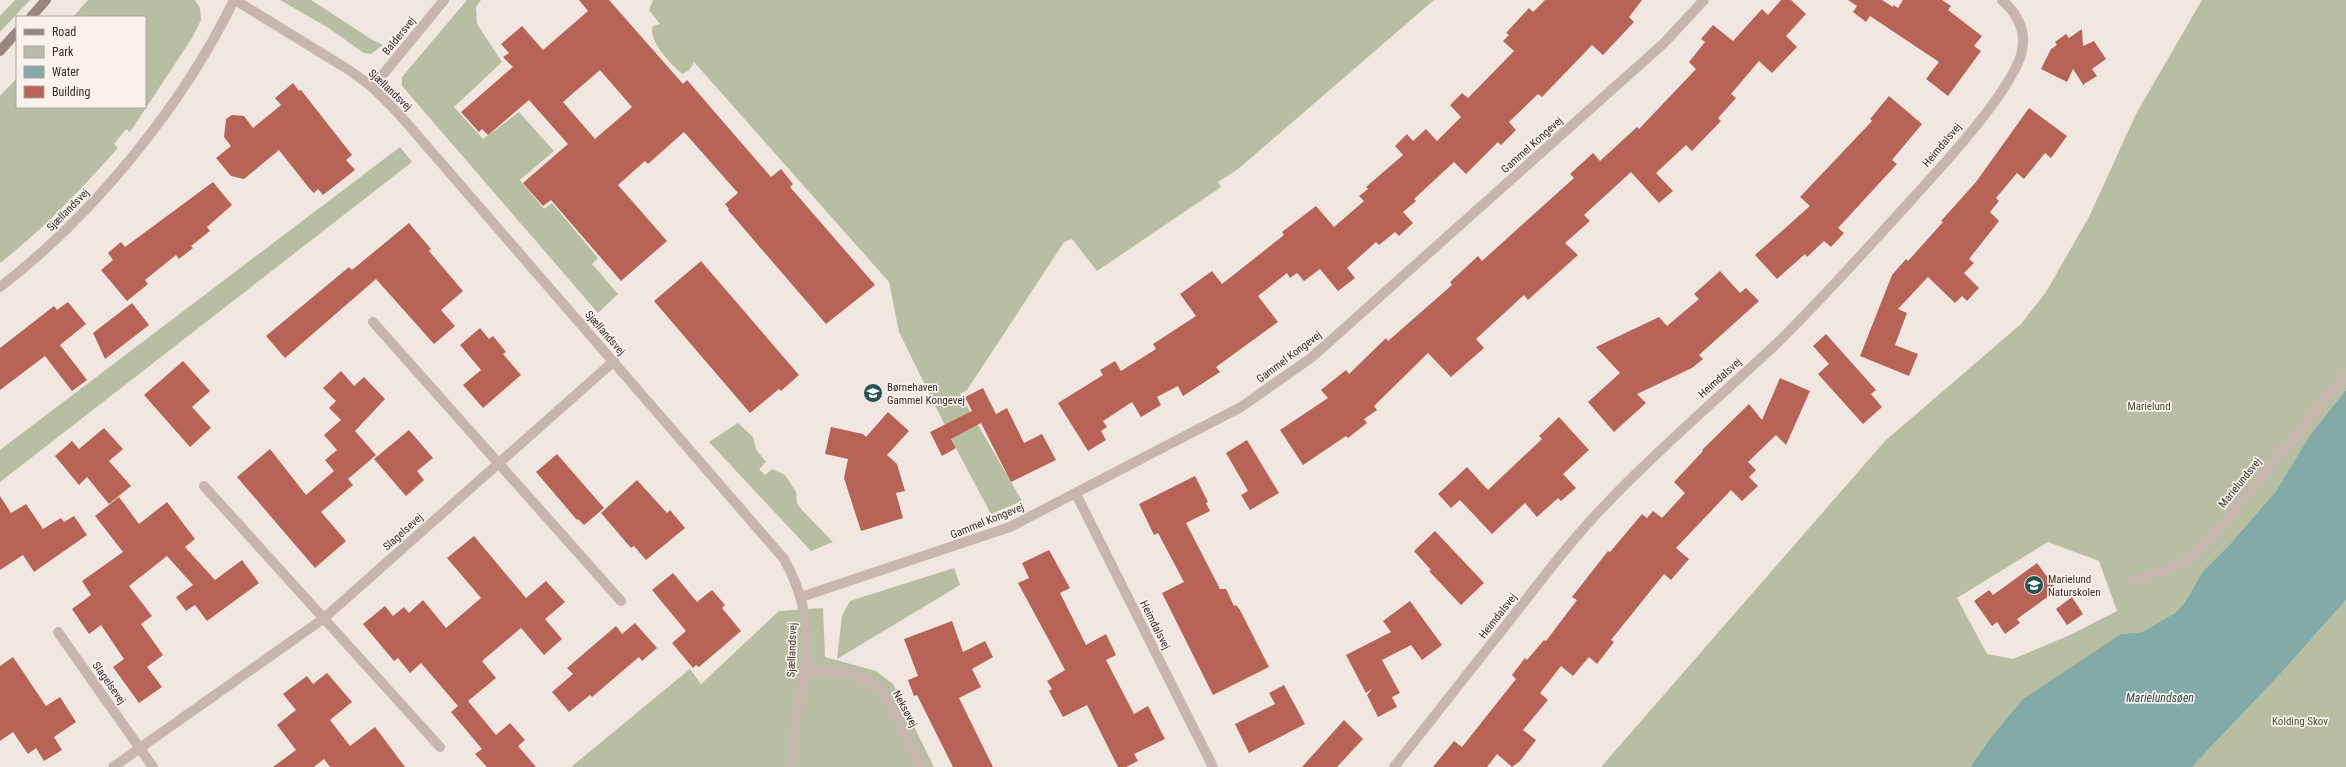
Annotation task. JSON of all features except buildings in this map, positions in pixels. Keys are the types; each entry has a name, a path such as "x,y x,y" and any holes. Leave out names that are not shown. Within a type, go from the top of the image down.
{"main road":[{"path":"32,16 46,0"},
{"path":"0,51 16,33"}],"street":[{"name":"Sjællandsvej","path":"0,287 33,262 99,197 157,124 203,57 235,0 322,51 370,86 425,143 784,559 794,577 801,597 806,622 805,669 793,735 791,767"},
{"name":"Baldersvej","path":"370,86 385,72 444,0"},
{"name":"Gammel Kongevej","path":"801,597 980,539 1010,527 1241,407 1311,358 1657,49 1704,0"},
{"name":"Heimdalsvej","path":"1394,767 1560,556 1610,500 1662,448 1773,346 1873,242 1937,171 1991,105 2018,63 2024,42 2020,23 2014,11 2002,0"},
{"path":"373,322 621,601"},
{"name":"Slagelsevej","path":"113,767 141,749 323,619 614,361"},
{"name":"Marielundsvej","path":"2131,581 2164,571 2190,557 2226,520 2346,373"},
{"path":"204,486 440,747"},
{"name":"Heimdalsvej","path":"1076,494 1213,767"},
{"name":"Slagelsevej","path":"58,632 153,767"},
{"name":"Neksøvej","path":"805,669 850,674 868,681 883,692 921,767"}],"green space":[{"path":"15,0 30,0 0,32 0,16"},
{"path":"88,0 195,0 200,8 201,20 192,38 146,108 146,16 74,16"},
{"path":"280,0 311,0 371,39 383,45 371,54 364,53 327,27"},
{"path":"467,0 481,0 476,7 477,24 502,62 454,107 483,139 519,112 554,151 520,180 544,209 552,203 598,258 592,264 618,294 598,313 402,86 402,77"},
{"path":"653,0 1434,0 1238,169 1218,182 1221,187 1097,271 1072,239 1064,242 967,390 960,394 1022,501 991,514 959,454 899,332 889,282 694,62 690,69 683,74 673,66 662,53 652,32 653,26 660,24 649,10"},
{"name":"Marielund","path":"2202,0 2346,0 2346,390 2310,435 2276,491 2231,543 2203,571 2185,602 2175,613 2142,632 2121,634 1989,740 1970,767 1601,767 1885,441 2021,324 2046,292 2089,217 2136,114","holes":["2048,542 2099,561 2117,611 2070,635 2013,659 1987,654 1957,598"]},
{"path":"16,79 16,108 146,108 130,132 126,129 114,144 118,148 76,193 32,236 0,263 0,96"},
{"path":"400,147 412,162 0,482 0,450"},
{"path":"738,423 753,437 756,449 766,462 759,469 765,475 772,469 785,475 796,492 797,503 802,510 833,542 811,551 709,442"},
{"path":"954,568 960,585 837,659 842,616 850,601"},
{"name":"Kolding Skov","path":"2346,600 2346,767 2192,767 2282,672"},
{"path":"823,608 825,657 876,671 893,684 934,767 571,767 690,669 701,684 779,611"}],"water":[{"name":"Marielundsøen","path":"2346,390 2346,600 2282,672 2192,767 1970,767 1989,740 2023,699 2121,634 2142,632 2175,613 2185,602 2203,571 2231,543 2276,491 2310,435"}],"place":[{"name":"Børnehaven Gammel Kongevej","path":"873,393"},
{"name":"Marielund Naturskolen","path":"2034,585"}]}
